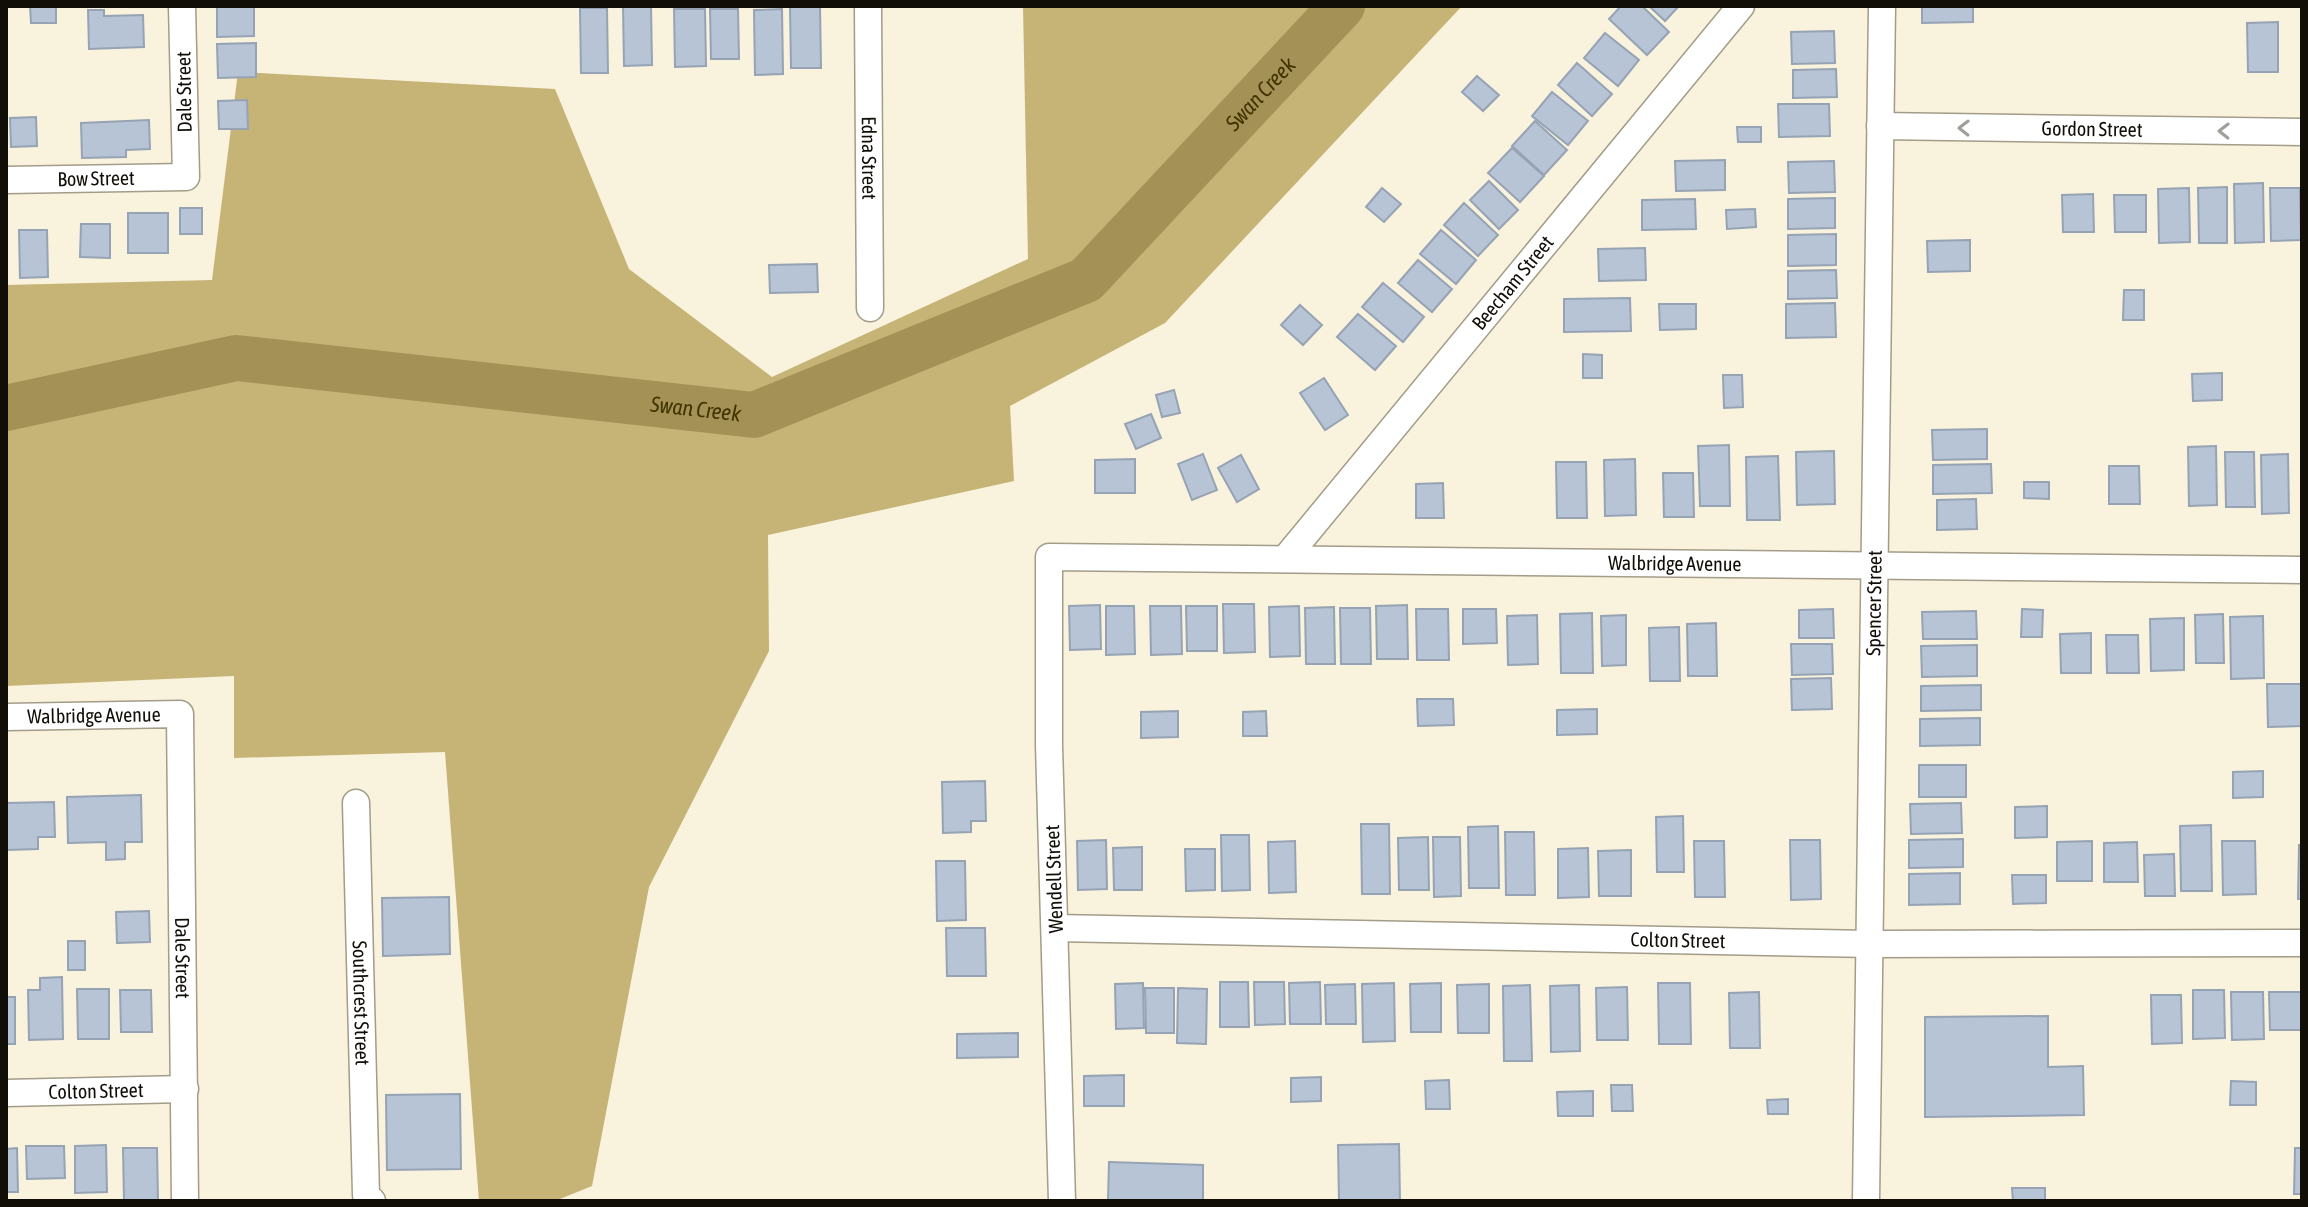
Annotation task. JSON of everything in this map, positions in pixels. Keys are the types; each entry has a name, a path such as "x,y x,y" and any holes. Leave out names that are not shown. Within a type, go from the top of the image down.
{"street":[{"name":"Dale Street","path":"182,6 186,177"},
{"name":"Edna Street","path":"868,6 870,308"},
{"name":"Beecham Street","path":"1285,559 1741,6"},
{"name":"Spencer Street","path":"1866,1201 1882,6"},
{"name":"Gordon Street","path":"1880,126 2302,132"},
{"name":"Bow Street","path":"6,180 186,177"},
{"name":"Walbridge Avenue","path":"1049,557 2302,570"},
{"name":"Wendell Street","path":"1049,557 1049,745 1062,1201"},
{"name":"Dale Street","path":"180,714 185,1201"},
{"name":"Walbridge Avenue","path":"6,717 180,714"},
{"name":"Southcrest Street","path":"356,803 366,1195 372,1201"},
{"name":"Colton Street","path":"1056,928 1871,944 2302,943"},
{"name":"Colton Street","path":"6,1093 185,1089"}],"shaded area":[{"path":"1023,6 1462,6 1165,323 1010,406 1014,481 768,535 769,651 649,887 592,1186 555,1201 479,1201 445,752 234,758 234,676 6,686 6,285 212,280 238,72 555,89 629,269 772,377 1028,259"}],"building":[{"path":"30,6 56,6 56,23 31,23"},
{"path":"217,6 254,6 254,36 217,37"},
{"path":"623,6 651,6 652,65 624,66"},
{"path":"790,6 820,6 821,68 791,68"},
{"path":"1621,6 1642,6 1669,32 1647,55 1609,19"},
{"path":"1649,6 1679,6 1665,21"},
{"path":"1922,6 1973,6 1973,22 1922,23"},
{"path":"580,8 607,8 608,73 581,73"},
{"path":"674,9 705,9 706,66 675,67"},
{"path":"710,9 738,9 739,59 711,59"},
{"path":"782,9 783,74 755,75 754,10"},
{"path":"88,10 104,10 104,16 143,15 144,47 89,49"},
{"path":"2278,22 2278,72 2248,72 2247,23"},
{"path":"1834,31 1835,63 1792,64 1791,32"},
{"path":"1605,33 1639,60 1618,86 1584,58"},
{"path":"256,43 256,77 218,78 217,44"},
{"path":"1577,63 1612,94 1592,116 1558,85"},
{"path":"1836,69 1837,97 1793,98 1793,70"},
{"path":"1477,76 1499,95 1483,111 1462,92"},
{"path":"1552,92 1588,121 1568,145 1532,116"},
{"path":"247,100 248,129 219,129 218,101"},
{"path":"1778,104 1829,104 1830,136 1779,137"},
{"path":"36,117 37,146 11,147 10,118"},
{"path":"149,120 150,149 126,150 126,157 82,158 81,123"},
{"path":"1535,121 1567,150 1544,175 1512,146"},
{"path":"1737,127 1761,127 1761,142 1738,142"},
{"path":"1512,148 1544,176 1520,202 1488,173"},
{"path":"1725,160 1725,190 1676,191 1675,161"},
{"path":"1834,161 1835,192 1789,193 1788,162"},
{"path":"1489,181 1518,210 1499,229 1470,200"},
{"path":"2263,183 2264,242 2235,243 2234,184"},
{"path":"2227,187 2227,243 2199,243 2198,188"},
{"path":"1382,188 1401,204 1384,222 1366,207"},
{"path":"2189,188 2190,242 2159,243 2158,189"},
{"path":"2270,188 2300,188 2301,240 2271,241"},
{"path":"2093,194 2094,232 2063,232 2062,195"},
{"path":"2114,195 2146,195 2146,232 2115,232"},
{"path":"1835,198 1835,228 1788,229 1788,199"},
{"path":"1695,199 1696,229 1642,230 1642,200"},
{"path":"1464,203 1498,235 1478,256 1444,225"},
{"path":"180,208 202,208 202,234 180,234"},
{"path":"1755,209 1756,227 1727,229 1726,210"},
{"path":"128,213 168,213 168,253 128,253"},
{"path":"81,224 110,224 110,258 80,257"},
{"path":"19,230 47,230 48,277 20,278"},
{"path":"1441,230 1476,260 1456,284 1420,254"},
{"path":"1836,234 1836,265 1788,266 1788,235"},
{"path":"1970,240 1970,271 1928,272 1927,241"},
{"path":"1645,248 1646,280 1599,281 1598,249"},
{"path":"1418,260 1452,289 1432,312 1398,283"},
{"path":"817,264 818,292 770,293 769,265"},
{"path":"1836,270 1837,298 1788,299 1788,271"},
{"path":"1383,283 1424,317 1403,342 1362,307"},
{"path":"2124,290 2144,290 2144,320 2123,320"},
{"path":"1630,298 1631,331 1564,332 1564,299"},
{"path":"1835,303 1836,337 1786,338 1786,304"},
{"path":"1659,304 1696,304 1696,329 1660,330"},
{"path":"1300,305 1322,325 1303,345 1281,325"},
{"path":"1358,314 1396,346 1375,370 1337,337"},
{"path":"1583,354 1602,355 1602,378 1583,378"},
{"path":"2222,373 2222,400 2193,401 2192,374"},
{"path":"1723,375 1742,375 1743,407 1724,408"},
{"path":"1324,378 1348,415 1325,430 1300,393"},
{"path":"1174,390 1180,413 1162,417 1156,395"},
{"path":"1151,414 1161,438 1136,449 1125,424"},
{"path":"1987,429 1987,459 1933,460 1932,430"},
{"path":"1729,445 1730,506 1700,506 1698,446"},
{"path":"2216,446 2217,505 2189,506 2188,447"},
{"path":"1834,451 1835,504 1797,505 1796,452"},
{"path":"2225,452 2254,452 2255,507 2226,507"},
{"path":"1203,454 1217,490 1192,500 1178,464"},
{"path":"2288,454 2289,513 2262,514 2261,455"},
{"path":"1241,455 1259,489 1237,502 1218,468"},
{"path":"1778,456 1780,520 1747,520 1746,457"},
{"path":"1135,459 1135,493 1095,493 1095,460"},
{"path":"1635,459 1636,515 1605,516 1604,460"},
{"path":"1556,462 1586,462 1587,518 1557,518"},
{"path":"1991,464 1992,493 1933,494 1933,465"},
{"path":"2109,466 2139,466 2140,504 2109,504"},
{"path":"1663,473 1693,473 1694,517 1664,517"},
{"path":"2024,482 2049,482 2049,499 2024,498"},
{"path":"1443,483 1444,518 1416,518 1416,484"},
{"path":"1976,499 1977,529 1937,530 1937,500"},
{"path":"1223,604 1254,604 1255,652 1224,653"},
{"path":"1100,605 1101,649 1070,650 1069,606"},
{"path":"1407,605 1408,659 1377,659 1376,606"},
{"path":"1106,606 1134,606 1135,654 1106,655"},
{"path":"1150,606 1181,606 1182,654 1151,655"},
{"path":"1186,606 1217,606 1217,651 1187,651"},
{"path":"1299,606 1300,656 1270,657 1269,607"},
{"path":"1334,607 1335,664 1306,664 1305,608"},
{"path":"1340,608 1370,608 1371,664 1341,664"},
{"path":"1416,609 1448,609 1449,660 1417,660"},
{"path":"1463,609 1496,609 1497,643 1463,644"},
{"path":"1833,609 1834,638 1799,638 1799,610"},
{"path":"2022,609 2043,610 2042,637 2021,637"},
{"path":"1976,611 1977,639 1923,639 1922,612"},
{"path":"1592,613 1593,673 1561,673 1560,614"},
{"path":"2223,614 2224,663 2196,663 2195,615"},
{"path":"1537,615 1538,664 1508,665 1507,616"},
{"path":"1626,615 1626,665 1602,666 1601,616"},
{"path":"2263,616 2264,678 2231,679 2230,617"},
{"path":"2184,618 2184,670 2151,671 2150,619"},
{"path":"1716,623 1717,676 1688,676 1687,624"},
{"path":"1679,627 1680,681 1650,681 1649,628"},
{"path":"2091,633 2091,673 2061,673 2060,634"},
{"path":"2106,635 2138,635 2139,673 2107,673"},
{"path":"1791,644 1832,644 1833,674 1792,675"},
{"path":"1977,645 1977,676 1922,677 1921,646"},
{"path":"1831,678 1832,709 1792,710 1791,679"},
{"path":"2267,684 2302,684 2302,726 2268,727"},
{"path":"1981,685 1981,710 1921,711 1921,686"},
{"path":"1417,699 1453,699 1454,725 1418,726"},
{"path":"1597,709 1597,734 1557,735 1557,710"},
{"path":"1178,711 1178,737 1141,738 1141,712"},
{"path":"1266,711 1267,736 1243,736 1243,712"},
{"path":"1980,718 1980,745 1920,746 1920,719"},
{"path":"1919,765 1966,765 1966,797 1919,797"},
{"path":"2263,771 2263,797 2233,798 2233,772"},
{"path":"985,781 986,821 971,821 971,832 943,833 942,782"},
{"path":"141,795 142,842 125,842 125,859 106,860 106,842 68,843 67,797"},
{"path":"54,802 55,837 38,837 38,849 6,850 6,803"},
{"path":"1961,803 1962,833 1911,834 1910,804"},
{"path":"2047,806 2047,837 2015,838 2015,807"},
{"path":"1683,816 1684,872 1657,872 1656,817"},
{"path":"1361,824 1389,824 1390,894 1362,894"},
{"path":"2211,825 2212,891 2181,891 2180,826"},
{"path":"1498,826 1499,888 1469,888 1468,827"},
{"path":"1505,832 1534,832 1535,895 1506,895"},
{"path":"1221,835 1249,835 1250,890 1222,891"},
{"path":"1428,837 1429,890 1399,890 1398,838"},
{"path":"1433,837 1460,837 1461,896 1434,897"},
{"path":"1963,839 1963,867 1909,868 1909,840"},
{"path":"1106,840 1107,889 1078,890 1077,841"},
{"path":"1790,840 1820,840 1821,899 1791,900"},
{"path":"1295,841 1296,892 1269,893 1268,842"},
{"path":"1694,841 1724,841 1725,897 1695,897"},
{"path":"2092,841 2092,881 2057,881 2057,842"},
{"path":"2222,841 2255,841 2256,894 2223,895"},
{"path":"2137,842 2138,882 2104,882 2104,843"},
{"path":"2299,845 2302,845 2302,899 2298,899"},
{"path":"1142,847 1142,890 1114,890 1113,848"},
{"path":"1588,848 1589,897 1558,898 1558,849"},
{"path":"1185,849 1215,849 1215,890 1186,891"},
{"path":"1631,850 1631,896 1599,896 1598,851"},
{"path":"2174,854 2175,896 2145,896 2144,855"},
{"path":"936,861 965,861 966,920 937,921"},
{"path":"1960,873 1960,904 1909,905 1909,874"},
{"path":"2012,875 2046,875 2046,903 2013,904"},
{"path":"449,897 450,954 383,956 382,898"},
{"path":"149,911 150,942 117,943 116,912"},
{"path":"946,928 985,928 986,976 947,976"},
{"path":"68,941 85,941 85,970 68,970"},
{"path":"62,977 63,1039 29,1040 28,990 40,990 40,978"},
{"path":"1220,982 1248,982 1249,1027 1220,1027"},
{"path":"1254,982 1284,982 1285,1024 1255,1025"},
{"path":"1320,982 1321,1024 1290,1024 1289,983"},
{"path":"1143,983 1144,1028 1116,1029 1115,984"},
{"path":"1394,983 1395,1041 1363,1042 1362,984"},
{"path":"1441,983 1441,1032 1411,1032 1410,984"},
{"path":"1658,983 1690,983 1691,1044 1659,1044"},
{"path":"1355,984 1356,1024 1326,1024 1325,985"},
{"path":"1489,984 1489,1033 1458,1033 1457,985"},
{"path":"1530,985 1532,1061 1504,1061 1503,986"},
{"path":"1579,985 1580,1051 1551,1052 1550,986"},
{"path":"1627,987 1628,1040 1597,1040 1596,988"},
{"path":"1145,988 1174,988 1174,1033 1146,1033"},
{"path":"1178,988 1207,989 1206,1044 1177,1043"},
{"path":"77,989 109,989 109,1039 78,1039"},
{"path":"120,990 151,990 152,1032 121,1032"},
{"path":"2193,990 2224,990 2225,1038 2193,1039"},
{"path":"1759,992 1760,1048 1730,1048 1729,993"},
{"path":"2231,992 2263,992 2264,1039 2232,1040"},
{"path":"2269,992 2302,992 2302,1030 2270,1030"},
{"path":"2151,995 2181,995 2182,1043 2152,1044"},
{"path":"6,997 15,997 15,1044 6,1044"},
{"path":"2048,1016 2048,1067 2083,1066 2084,1115 1925,1117 1925,1017"},
{"path":"1018,1033 1018,1057 957,1058 957,1034"},
{"path":"1124,1075 1124,1106 1084,1106 1084,1076"},
{"path":"1321,1077 1321,1101 1291,1102 1291,1078"},
{"path":"1449,1080 1450,1109 1426,1109 1425,1081"},
{"path":"2231,1081 2256,1082 2256,1105 2230,1105"},
{"path":"1611,1085 1632,1085 1633,1111 1612,1111"},
{"path":"1593,1091 1593,1116 1558,1116 1557,1092"},
{"path":"460,1094 461,1169 387,1170 386,1095"},
{"path":"1788,1099 1788,1114 1768,1114 1767,1100"},
{"path":"1399,1144 1400,1201 1339,1201 1338,1145"},
{"path":"106,1145 107,1192 75,1193 75,1146"},
{"path":"26,1146 64,1146 65,1178 27,1179"},
{"path":"17,1148 18,1192 6,1192 6,1149"},
{"path":"123,1148 157,1148 158,1201 124,1201"},
{"path":"2295,1148 2302,1148 2302,1194 2294,1194"},
{"path":"1109,1162 1203,1165 1203,1201 1108,1201"},
{"path":"2012,1188 2045,1188 2045,1201 2013,1201"}],"waterway":[{"name":"Swan Creek","path":"6,408 236,358 754,415 1086,280 1342,6"}]}
